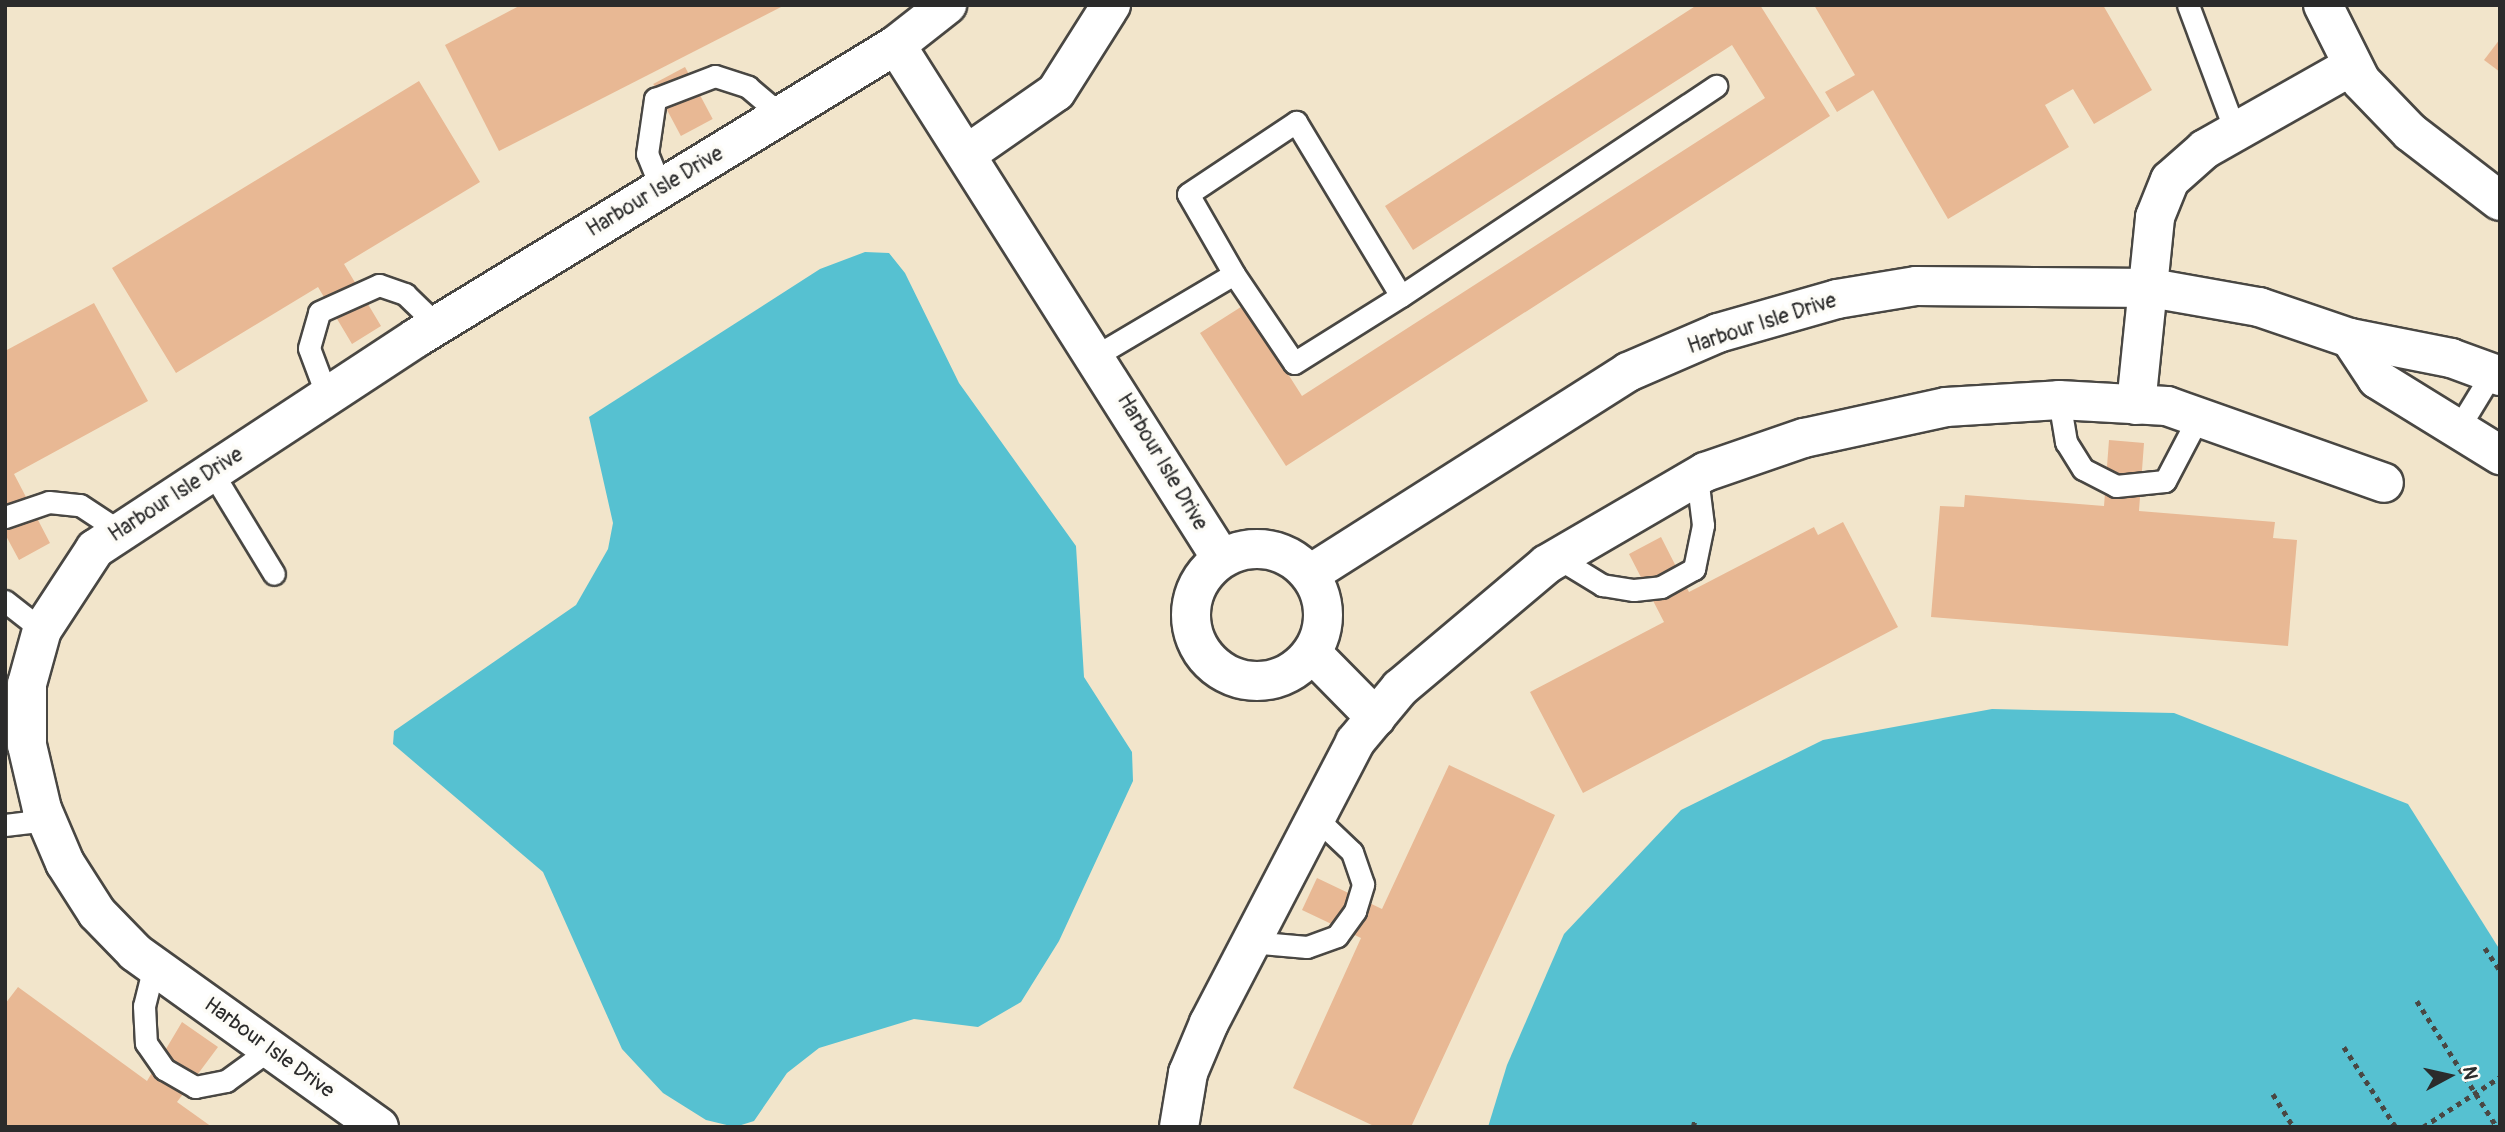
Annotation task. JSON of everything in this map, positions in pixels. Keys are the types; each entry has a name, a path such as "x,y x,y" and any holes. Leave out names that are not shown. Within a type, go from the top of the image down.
{"street":[{"name":"Harbour Isle Drive","path":"379,1127 154,966 97,913 47,820 16,701 42,630 95,549 121,531 436,325 896,45 947,5"},
{"path":"967,154 1056,92 1111,5"},
{"path":"2323,5 2352,66 2410,132 2500,201"},
{"name":"Harbour Isle Drive","path":"896,45 1097,355 1221,558"},
{"path":"2136,405 2151,288 2155,217 2169,180 2235,131 2352,66"},
{"name":"Harbour Isle Drive","path":"1310,574 1628,372 1718,333 1837,299 1916,286 2151,288 2259,307 2350,338 2451,358 2494,385"},
{"path":"2350,338 2377,379 2456,432 2500,455"},
{"path":"1179,1127 1188,1073 1250,942 1313,815 1376,718 1478,618 1558,558 1697,477 1804,438 1947,407 2059,400 2136,405 2199,416 2384,483"},
{"path":"1259,547 1278,551 1310,574 1323,613 1312,653 1297,668 1257,682 1236,678 1202,653 1190,612 1205,572 1221,558 1259,547"},
{"path":"1312,653 1376,718"}],"lane":[{"path":"2188,5 2235,131"},
{"path":"661,188 647,154 655,99 715,76 748,87 780,115"},
{"path":"1401,296 1296,122 1188,194 1234,274 1294,363 1401,296 1716,86"},
{"path":"1097,355 1234,274"},
{"path":"327,396 309,348 319,312 379,285 405,294 436,325"},
{"path":"2456,432 2494,385"},
{"path":"2059,400 2071,451 2095,479 2116,486 2165,481 2199,416"},
{"path":"212,472 274,574"},
{"path":"1558,558 1602,585 1634,590 1661,587 1694,569 1703,525 1697,477"},
{"path":"5,517 49,502 79,505 121,531"},
{"path":"5,601 42,630"},
{"path":"1250,942 1307,947 1337,936 1355,911 1363,884 1352,852 1313,815"},
{"path":"5,825 47,820"},
{"path":"154,966 144,1006 146,1043 164,1069 195,1087 226,1081 270,1049"}],"path":[{"path":"2485,948 2500,970"},
{"path":"2417,1001 2497,1127"},
{"path":"2343,1047 2396,1127"},
{"path":"2423,1127 2500,1077"},
{"path":"2273,1094 2294,1127"},
{"path":"1693,1127 1695,1119"}],"water":[{"path":"865,252 889,253 905,273 959,383 1076,546 1084,677 1132,752 1133,781 1059,941 1021,1002 978,1027 914,1019 819,1048 787,1073 754,1121 735,1127 706,1120 663,1093 622,1049 543,872 393,744 394,731 576,605 608,549 613,523 589,417 820,269"},
{"path":"1992,709 2174,713 2408,804 2500,950 2500,1127 1488,1127 1507,1065 1564,934 1681,810 1823,740"}],"building":[{"path":"521,5 785,5 499,151 445,45"},
{"path":"1697,5 1760,5 1830,116 1286,466 1200,333 1244,305 1302,396 1765,98 1732,45 1413,250 1385,206"},
{"path":"1814,5 2103,5 2152,90 2094,124 2073,89 2045,105 2069,147 1948,219 1873,90 1837,112 1825,92 1855,75"},
{"path":"2500,39 2500,72 2484,60"},
{"path":"685,67 713,119 681,136 653,84"},
{"path":"419,81 480,182 344,264 381,326 352,344 318,287 176,373 112,268"},
{"path":"94,303 148,401 14,474 50,543 19,560 5,534 5,351"},
{"path":"2109,440 2144,443 2139,511 2275,522 2273,538 2297,540 2288,646 1931,617 1940,506 1964,507 1965,495 2104,506"},
{"path":"1843,522 1898,627 1583,793 1530,692 1664,622 1629,554 1661,537 1689,592 1814,527 1818,535"},
{"path":"1449,765 1555,815 1411,1127 1376,1127 1293,1088 1361,938 1302,910 1317,878 1382,909"},
{"path":"18,987 147,1081 182,1022 218,1047 177,1102 212,1127 7,1127 5,1004"}]}
